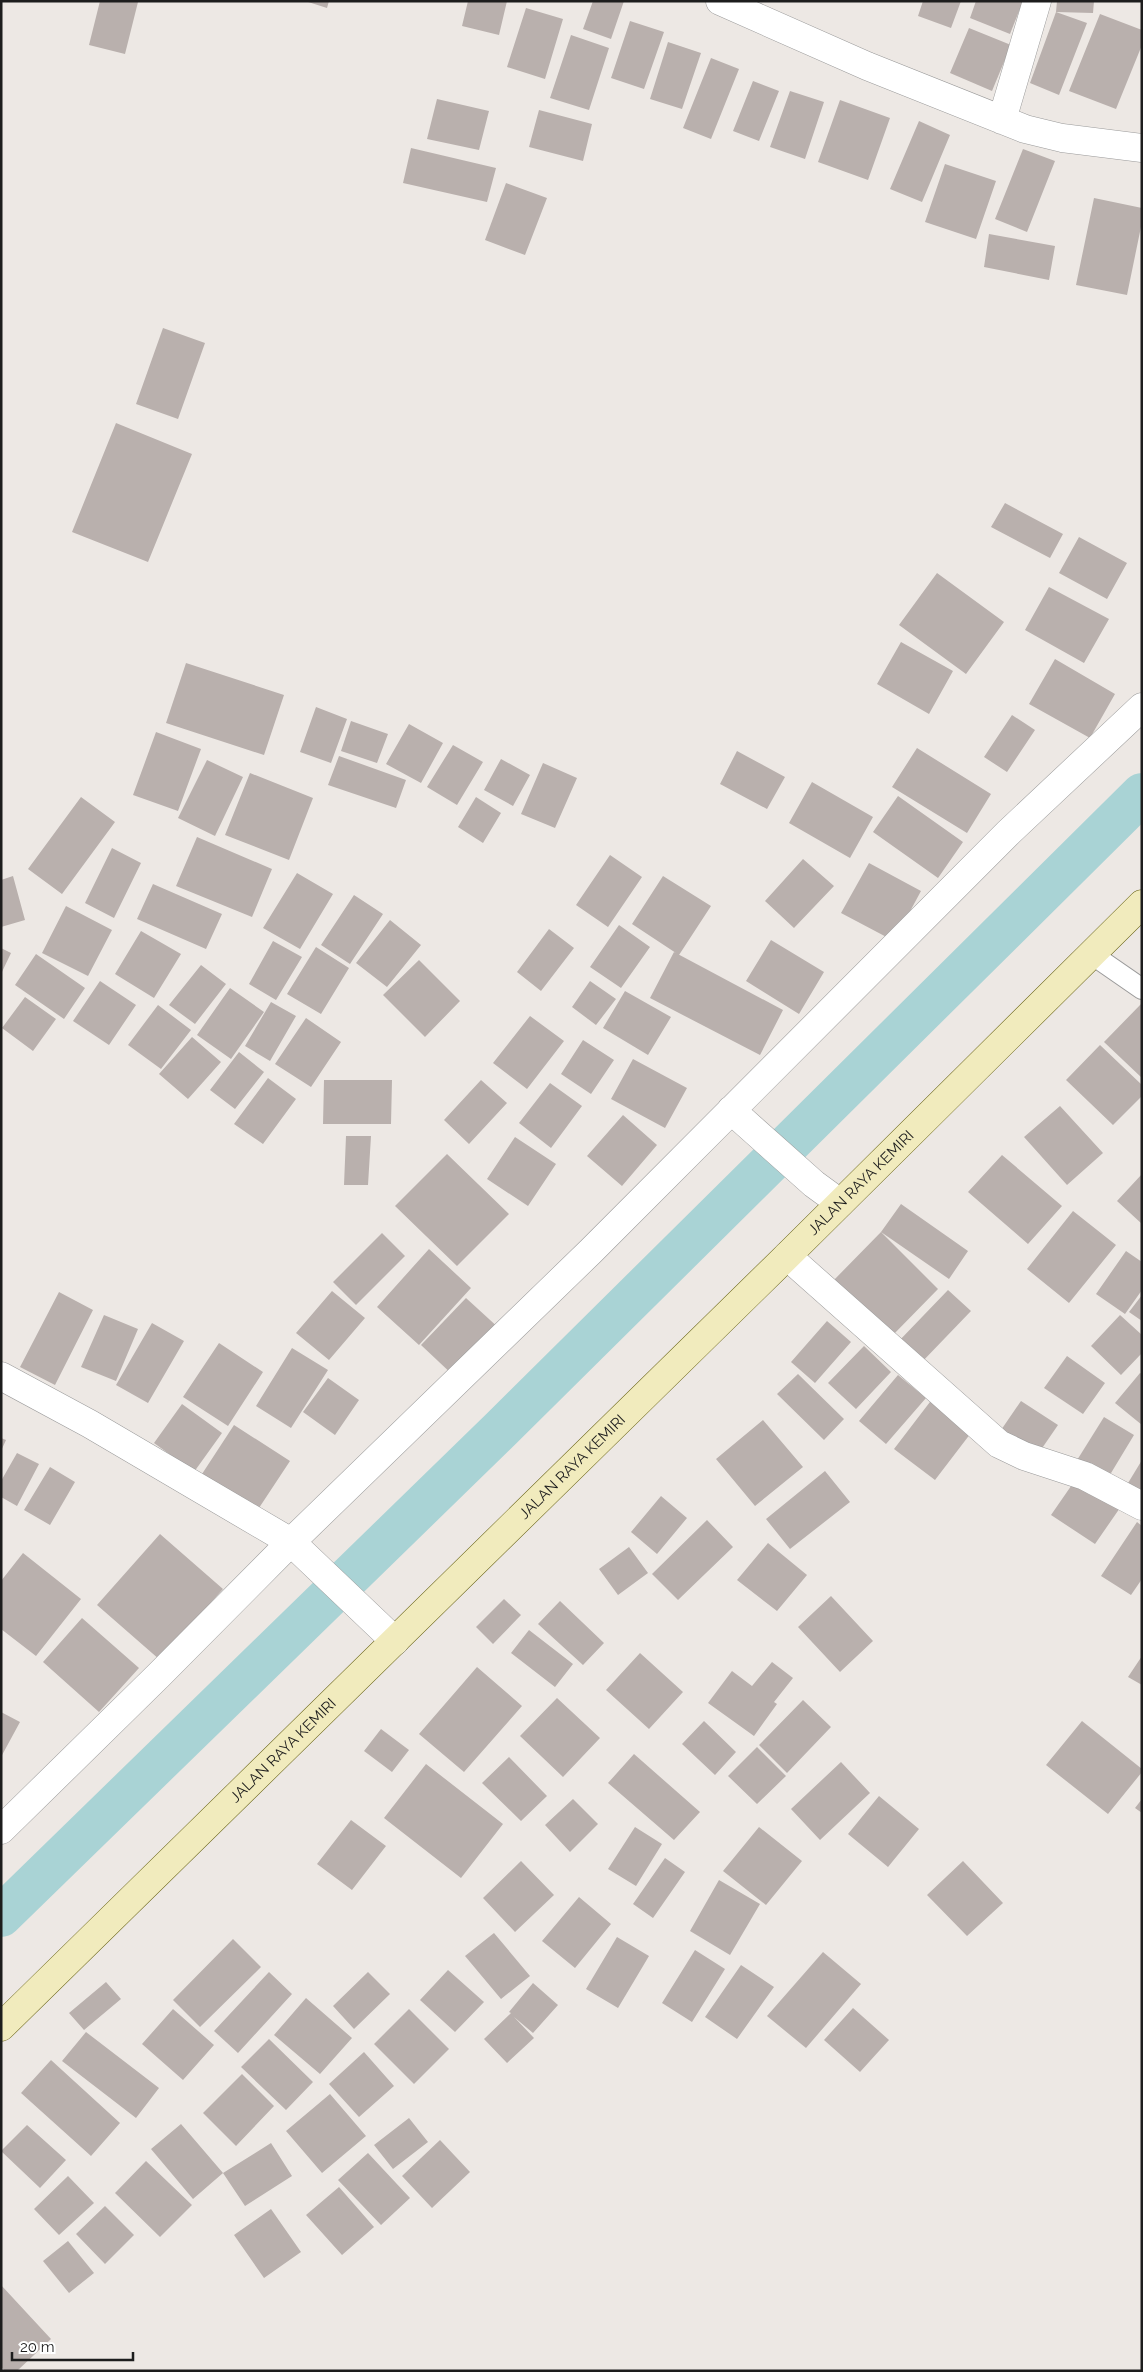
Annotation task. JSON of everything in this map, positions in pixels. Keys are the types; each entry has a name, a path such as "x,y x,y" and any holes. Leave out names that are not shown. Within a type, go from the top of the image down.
{"main road":[{"name":"JALAN RAYA KEMIRI","path":"1,2027 788,1256 1090,953 1142,904"}],"street":[{"path":"720,1 867,66 1025,129 1062,138 1142,148"},
{"path":"1002,120 1037,1"},
{"path":"1,1830 159,1676 296,1547 591,1251 736,1114 1002,839 1142,707"},
{"path":"736,1114 814,1184 840,1202"},
{"path":"788,1256 999,1444 1024,1456 1085,1476 1142,1506"},
{"path":"1,1376 90,1424 296,1547 395,1641"}],"lane":[{"path":"1090,953 1142,989"}],"building":[{"path":"100,1 138,2 125,54 89,45"},
{"path":"305,1 329,1 327,8"},
{"path":"468,1 507,1 499,35 462,26"},
{"path":"593,1 624,1 611,39 583,29"},
{"path":"923,1 961,1 951,28 918,16"},
{"path":"976,1 1023,1 1010,34 970,18"},
{"path":"1057,1 1094,1 1093,13 1056,12"},
{"path":"526,8 563,19 545,79 507,67"},
{"path":"1056,12 1087,23 1059,95 1030,83"},
{"path":"1100,14 1142,30 1142,45 1116,109 1069,91"},
{"path":"630,21 664,32 644,89 611,78"},
{"path":"969,28 1011,45 992,91 950,73"},
{"path":"571,35 609,48 589,110 550,98"},
{"path":"668,42 701,53 682,109 650,99"},
{"path":"711,58 739,69 711,139 683,128"},
{"path":"753,81 779,91 759,141 733,131"},
{"path":"790,91 824,102 805,159 770,147"},
{"path":"437,99 489,111 479,150 427,139"},
{"path":"840,100 890,118 868,180 818,162"},
{"path":"539,110 592,124 583,161 529,147"},
{"path":"919,121 950,135 922,202 890,189"},
{"path":"411,148 496,168 487,202 403,183"},
{"path":"1023,149 1055,161 1027,232 995,219"},
{"path":"945,164 996,181 976,239 925,222"},
{"path":"506,183 547,198 525,255 485,240"},
{"path":"1094,198 1142,208 1142,222 1127,295 1076,285"},
{"path":"989,234 1055,246 1049,280 984,267"},
{"path":"163,328 205,343 178,419 136,404"},
{"path":"116,423 192,454 148,562 72,532"},
{"path":"1005,503 1063,534 1050,558 991,527"},
{"path":"1079,537 1127,563 1107,599 1059,573"},
{"path":"937,573 1004,622 966,674 899,625"},
{"path":"1049,587 1109,619 1084,663 1025,630"},
{"path":"901,642 953,671 929,714 877,684"},
{"path":"1055,659 1115,694 1090,738 1029,704"},
{"path":"186,663 284,695 264,755 166,723"},
{"path":"316,707 347,719 331,763 300,752"},
{"path":"1012,715 1035,730 1007,772 984,757"},
{"path":"351,721 388,734 377,763 341,751"},
{"path":"409,724 443,743 421,783 386,764"},
{"path":"156,732 201,749 178,811 133,795"},
{"path":"453,745 483,762 457,805 427,787"},
{"path":"917,748 991,794 967,833 892,787"},
{"path":"737,751 785,777 767,809 720,784"},
{"path":"339,756 406,780 396,808 328,785"},
{"path":"501,759 530,775 513,806 484,790"},
{"path":"207,760 243,777 215,836 178,818"},
{"path":"543,763 577,778 555,828 521,814"},
{"path":"250,773 313,798 289,860 225,835"},
{"path":"812,782 873,817 850,858 789,823"},
{"path":"898,796 963,842 938,878 873,832"},
{"path":"81,797 115,822 62,894 28,869"},
{"path":"476,797 501,813 483,843 458,827"},
{"path":"197,837 272,869 252,917 176,886"},
{"path":"112,848 141,863 114,918 85,903"},
{"path":"610,855 642,877 608,927 576,905"},
{"path":"803,859 834,886 794,928 765,901"},
{"path":"869,863 921,891 894,941 841,913"},
{"path":"297,873 333,894 300,949 263,928"},
{"path":"13,876 25,920 1,927 1,880"},
{"path":"663,876 711,906 679,955 632,924"},
{"path":"153,884 222,914 206,949 137,919"},
{"path":"354,895 383,914 350,964 321,945"},
{"path":"66,906 112,930 88,976 42,953"},
{"path":"390,920 421,945 387,987 356,963"},
{"path":"619,925 650,947 621,988 590,967"},
{"path":"549,929 574,948 541,991 517,972"},
{"path":"141,931 181,954 154,998 115,974"},
{"path":"771,940 824,972 799,1014 746,981"},
{"path":"273,941 302,957 276,1000 249,984"},
{"path":"316,947 349,968 321,1014 287,994"},
{"path":"1,948 11,953 1,974"},
{"path":"674,952 783,1010 760,1055 650,998"},
{"path":"36,954 85,988 64,1019 15,985"},
{"path":"419,960 460,1001 425,1037 383,995"},
{"path":"201,965 226,984 195,1024 169,1005"},
{"path":"100,981 136,1005 109,1045 73,1021"},
{"path":"590,981 616,999 596,1025 572,1007"},
{"path":"230,988 264,1012 231,1059 197,1035"},
{"path":"625,991 671,1017 648,1055 603,1028"},
{"path":"25,997 56,1019 33,1051 2,1028"},
{"path":"271,1002 296,1016 270,1061 245,1046"},
{"path":"1142,1003 1142,1078 1104,1042"},
{"path":"158,1005 191,1030 161,1069 128,1045"},
{"path":"530,1016 564,1041 527,1089 493,1063"},
{"path":"306,1018 341,1042 311,1087 275,1064"},
{"path":"192,1037 221,1062 188,1099 159,1074"},
{"path":"583,1040 614,1060 591,1094 561,1074"},
{"path":"1100,1045 1142,1085 1142,1096 1113,1125 1066,1080"},
{"path":"239,1052 264,1072 235,1109 210,1090"},
{"path":"633,1059 687,1088 665,1128 611,1099"},
{"path":"268,1078 296,1099 263,1144 234,1124"},
{"path":"324,1080 392,1080 391,1124 323,1124"},
{"path":"481,1080 507,1103 469,1144 444,1120"},
{"path":"550,1083 582,1106 551,1148 519,1123"},
{"path":"1060,1106 1103,1153 1067,1185 1024,1137"},
{"path":"623,1115 657,1145 622,1186 587,1156"},
{"path":"346,1136 371,1136 368,1185 344,1185"},
{"path":"515,1137 556,1164 528,1206 487,1179"},
{"path":"447,1154 509,1214 457,1266 395,1206"},
{"path":"1002,1155 1062,1206 1028,1244 968,1192"},
{"path":"1142,1174 1142,1224 1117,1201"},
{"path":"901,1204 968,1251 949,1279 881,1232"},
{"path":"1073,1211 1116,1245 1069,1303 1027,1269"},
{"path":"881,1232 938,1289 891,1337 833,1281"},
{"path":"382,1233 405,1256 356,1305 333,1282"},
{"path":"429,1249 471,1288 419,1345 377,1307"},
{"path":"1126,1251 1142,1262 1142,1290 1125,1314 1096,1294"},
{"path":"948,1290 971,1311 920,1364 897,1343"},
{"path":"332,1291 365,1318 329,1360 296,1333"},
{"path":"59,1292 93,1310 55,1385 20,1367"},
{"path":"1142,1295 1142,1321 1129,1312"},
{"path":"466,1298 501,1330 455,1377 421,1345"},
{"path":"104,1315 138,1329 116,1381 81,1367"},
{"path":"1120,1315 1142,1335 1142,1353 1121,1375 1091,1346"},
{"path":"827,1321 851,1342 815,1383 791,1362"},
{"path":"152,1323 184,1341 148,1403 116,1385"},
{"path":"219,1343 263,1372 228,1426 183,1397"},
{"path":"864,1346 891,1372 856,1409 828,1383"},
{"path":"292,1348 328,1370 291,1428 256,1406"},
{"path":"1067,1356 1105,1383 1083,1414 1044,1388"},
{"path":"1140,1373 1142,1374 1142,1425 1115,1403"},
{"path":"798,1374 844,1419 824,1440 777,1394"},
{"path":"898,1375 926,1398 886,1444 859,1421"},
{"path":"328,1378 359,1400 335,1435 303,1412"},
{"path":"933,1398 974,1429 935,1480 894,1449"},
{"path":"1021,1401 1058,1425 1036,1457 999,1433"},
{"path":"182,1404 222,1433 194,1472 154,1443"},
{"path":"1104,1417 1134,1435 1105,1483 1074,1465"},
{"path":"763,1420 803,1467 755,1506 716,1459"},
{"path":"234,1425 290,1461 257,1511 202,1474"},
{"path":"1,1438 6,1440 1,1451"},
{"path":"17,1453 39,1464 17,1506 1,1497 1,1481"},
{"path":"1142,1460 1142,1498 1125,1488"},
{"path":"50,1467 75,1482 50,1525 24,1510"},
{"path":"825,1471 850,1502 790,1549 766,1519"},
{"path":"1078,1476 1122,1505 1095,1544 1051,1515"},
{"path":"661,1496 687,1518 657,1554 631,1532"},
{"path":"707,1520 733,1547 678,1600 652,1574"},
{"path":"1137,1522 1142,1526 1142,1579 1131,1595 1101,1576"},
{"path":"160,1534 223,1589 160,1660 97,1605"},
{"path":"768,1543 807,1575 777,1611 737,1580"},
{"path":"629,1547 648,1573 618,1595 599,1569"},
{"path":"23,1553 81,1599 36,1656 1,1629 1,1581"},
{"path":"831,1596 873,1641 840,1672 798,1627"},
{"path":"504,1599 521,1615 493,1644 476,1627"},
{"path":"560,1601 604,1643 583,1665 538,1624"},
{"path":"82,1618 139,1668 99,1712 43,1662"},
{"path":"529,1630 573,1664 555,1687 511,1653"},
{"path":"640,1653 683,1692 649,1729 606,1690"},
{"path":"1142,1656 1142,1685 1128,1677"},
{"path":"772,1662 793,1678 774,1702 777,1704 754,1736 708,1703 732,1671 752,1686"},
{"path":"477,1667 522,1706 464,1772 419,1734"},
{"path":"557,1698 600,1738 563,1777 520,1736"},
{"path":"803,1700 831,1727 787,1773 759,1745"},
{"path":"1,1712 20,1722 1,1757"},
{"path":"704,1721 736,1752 715,1775 682,1744"},
{"path":"1082,1721 1142,1769 1142,1772 1108,1814 1046,1765"},
{"path":"381,1729 409,1750 392,1772 364,1751"},
{"path":"757,1747 786,1776 757,1804 728,1776"},
{"path":"634,1754 700,1812 674,1840 608,1783"},
{"path":"509,1757 547,1796 521,1821 482,1783"},
{"path":"841,1762 870,1793 820,1840 791,1809"},
{"path":"426,1764 503,1824 461,1878 384,1818"},
{"path":"879,1796 919,1829 888,1867 848,1834"},
{"path":"573,1799 598,1824 570,1852 545,1825"},
{"path":"1142,1799 1142,1813 1135,1808"},
{"path":"351,1820 386,1846 352,1890 317,1864"},
{"path":"635,1827 662,1844 636,1886 608,1869"},
{"path":"759,1827 802,1861 766,1905 723,1871"},
{"path":"665,1858 685,1872 653,1918 633,1904"},
{"path":"521,1861 554,1895 515,1932 483,1898"},
{"path":"963,1861 1003,1903 967,1936 927,1895"},
{"path":"719,1880 760,1904 730,1955 690,1931"},
{"path":"579,1897 611,1924 575,1968 542,1941"},
{"path":"494,1933 530,1976 501,1999 465,1956"},
{"path":"617,1937 649,1956 618,2008 586,1989"},
{"path":"233,1939 261,1967 200,2027 173,2000"},
{"path":"695,1950 725,1969 692,2022 662,2003"},
{"path":"823,1952 861,1984 806,2048 767,2016"},
{"path":"741,1965 774,1987 737,2039 705,2017"},
{"path":"448,1970 484,2002 455,2032 420,2000"},
{"path":"269,1972 292,1994 238,2053 214,2031"},
{"path":"368,1972 390,1994 354,2029 333,2006"},
{"path":"106,1982 121,1999 84,2030 69,2013"},
{"path":"533,1983 558,2005 533,2033 514,2017 534,2038 507,2063 484,2039 511,2013 509,2012"},
{"path":"306,1998 352,2038 320,2074 274,2035"},
{"path":"853,2008 889,2040 860,2072 824,2040"},
{"path":"173,2009 214,2045 183,2080 142,2044"},
{"path":"409,2009 449,2049 414,2084 374,2044"},
{"path":"86,2032 159,2088 136,2118 62,2061"},
{"path":"269,2039 313,2082 286,2110 241,2067"},
{"path":"364,2052 394,2086 359,2117 329,2084"},
{"path":"51,2060 120,2123 91,2156 21,2093"},
{"path":"242,2074 274,2106 236,2146 203,2113"},
{"path":"330,2094 366,2136 322,2173 286,2131"},
{"path":"409,2118 428,2142 393,2169 374,2145"},
{"path":"181,2124 223,2173 193,2199 151,2149"},
{"path":"27,2125 66,2160 40,2188 1,2151"},
{"path":"440,2140 470,2172 432,2208 402,2176"},
{"path":"271,2143 292,2176 245,2206 223,2173"},
{"path":"368,2153 410,2198 381,2225 338,2180"},
{"path":"146,2161 192,2205 160,2237 115,2193"},
{"path":"68,2176 94,2203 59,2235 34,2209"},
{"path":"339,2187 374,2227 342,2255 306,2215"},
{"path":"105,2206 134,2235 105,2264 76,2234"},
{"path":"271,2209 301,2252 264,2278 234,2235"},
{"path":"68,2241 94,2273 69,2293 43,2261"},
{"path":"1,2285 51,2339 17,2371 5,2371 1,2367"}],"waterway":[{"path":"1,1916 501,1429 1142,794"}]}
